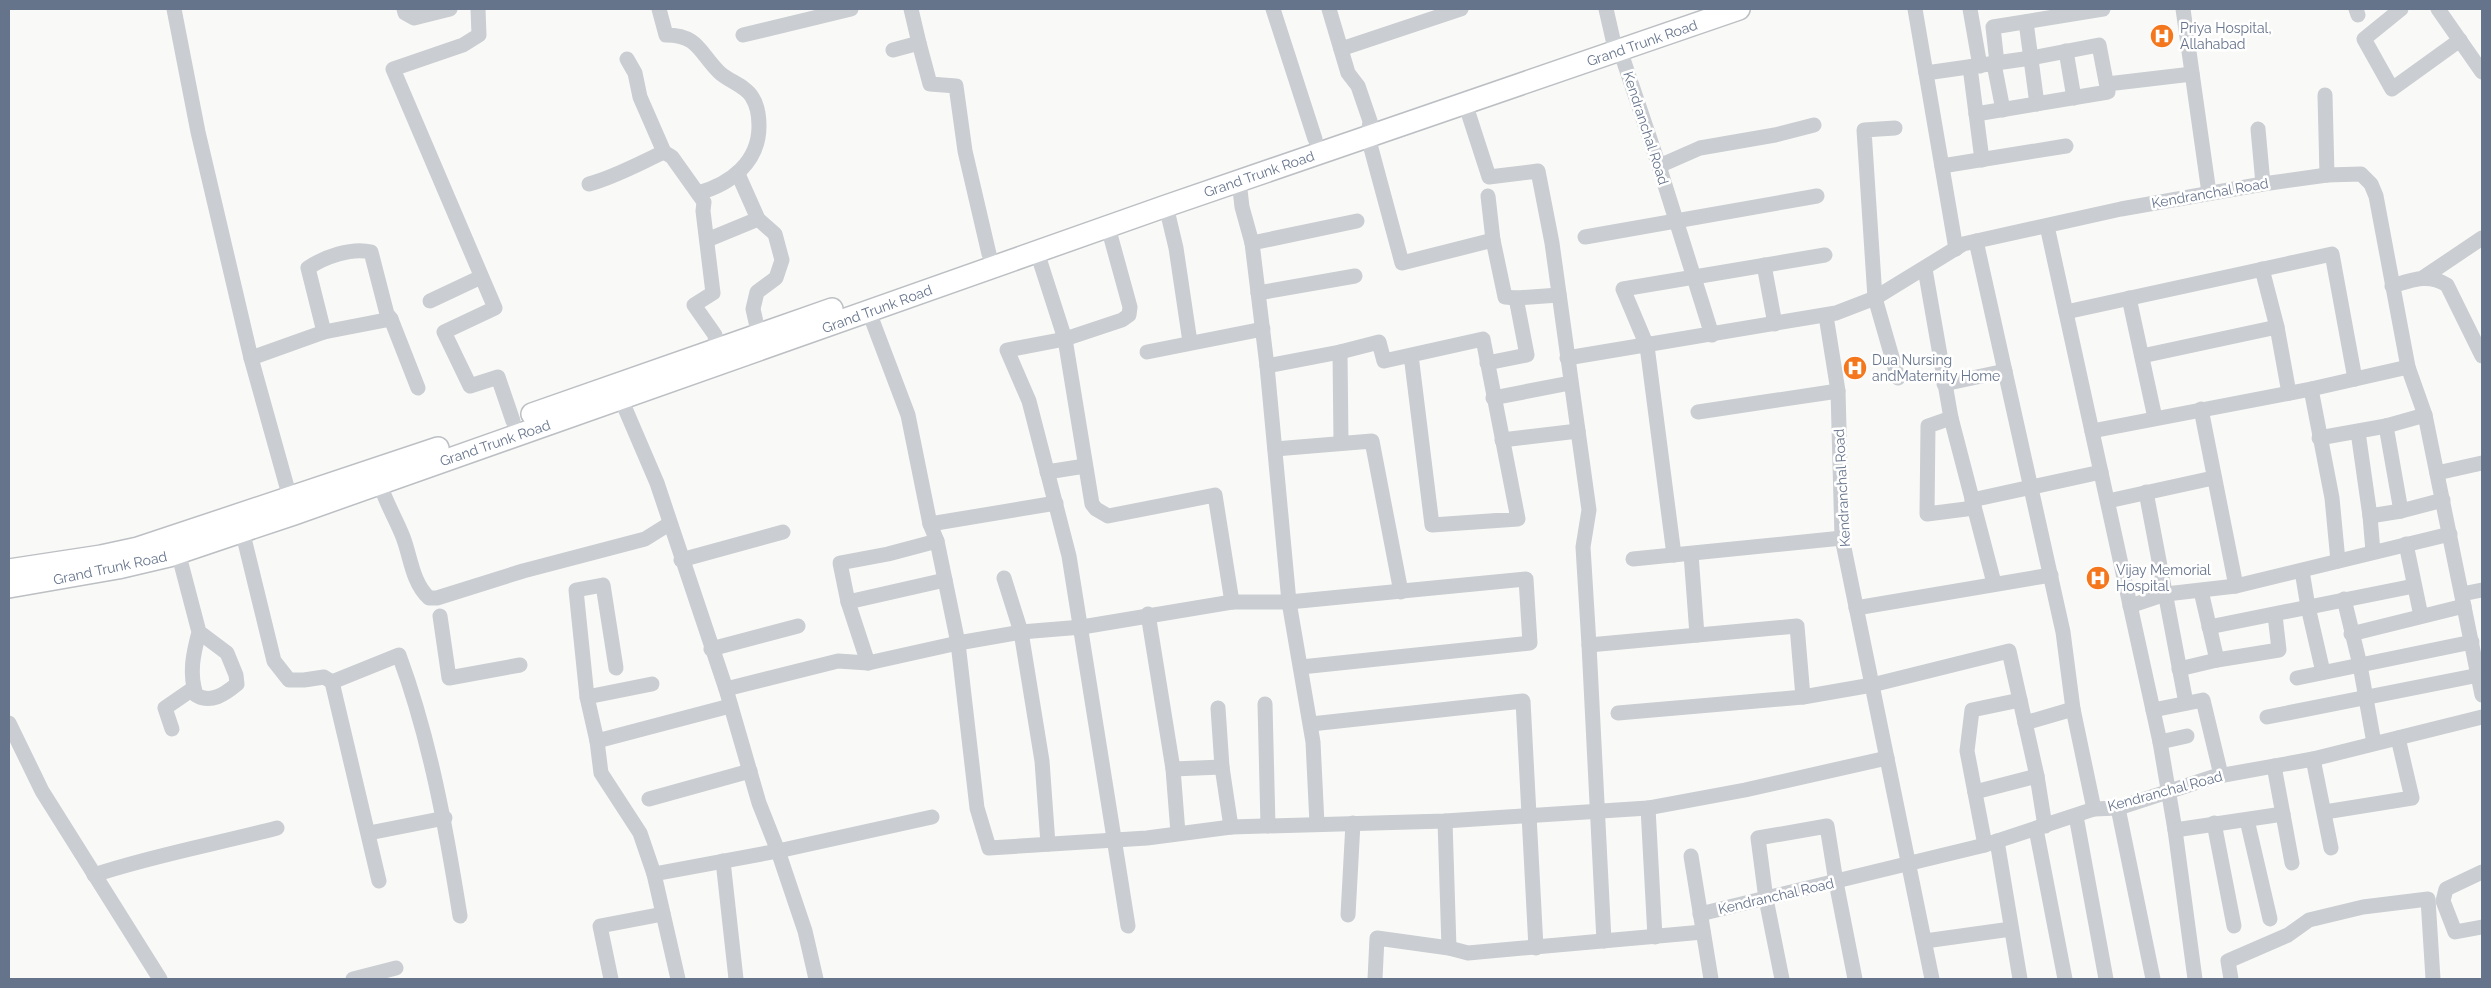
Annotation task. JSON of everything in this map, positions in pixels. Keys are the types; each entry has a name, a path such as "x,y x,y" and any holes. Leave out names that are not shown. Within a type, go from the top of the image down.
{"highway":[{"name":"Grand Trunk Road","path":"9,586 118,568 178,552 242,530 292,506 512,421 709,353 760,342 869,312 1238,181 1537,63 1617,47 1704,9"},
{"name":"Grand Trunk Road","path":"9,570 101,556 138,548 380,484 621,399 760,342 989,254 1314,139 1369,129 1465,103 1617,47 1739,9"}],"street":[{"path":"174,9 198,132 251,358 292,506"},
{"path":"404,9 405,12 414,18 450,9"},
{"path":"478,9 479,35 462,45 393,69 495,308 444,332 470,386 498,378 512,421"},
{"path":"659,9 666,35 682,35 693,43 720,73 752,95 759,112 759,132 754,156 738,174 715,187 698,192"},
{"path":"743,35 851,9"},
{"path":"911,9 930,84 956,86 965,151 989,254"},
{"path":"1273,9 1314,139"},
{"path":"1329,9 1348,73 1358,86 1402,263 1493,240"},
{"path":"1341,49 1461,9"},
{"name":"Kendranchal Road","path":"1606,9 1617,47 1659,166 1712,335"},
{"path":"1915,9 1956,249"},
{"path":"1970,9 1986,65 2003,110"},
{"path":"1982,160 1976,114 1994,27 2103,9"},
{"path":"2183,9 2210,193"},
{"path":"2401,9 2364,39 2392,88 2460,40"},
{"path":"2438,9 2482,72"},
{"path":"2026,22 2037,104"},
{"path":"893,50 919,43"},
{"path":"1926,73 2031,58 2099,45 2108,92 1976,114"},
{"path":"2066,51 2074,98"},
{"path":"627,59 635,73 640,97 664,152 672,157 704,202 713,293 694,305 715,335 716,347 709,353"},
{"path":"2106,84 2192,74"},
{"path":"2325,95 2327,175"},
{"path":"1465,103 1488,177 1538,171 1552,243 1589,510 1583,547 1604,941"},
{"path":"1659,166 1700,148 1775,135 1814,125"},
{"path":"1895,128 1864,130 1875,298 1898,378"},
{"path":"2258,129 2263,184"},
{"path":"1942,166 2066,146"},
{"path":"589,184 606,180 621,170 664,152"},
{"path":"738,174 758,219 775,234 782,260 776,278 757,292 753,309 760,342"},
{"name":"Kendranchal Road","path":"1567,358 1826,316 1875,298 1963,244 2115,210 2210,193 2327,175 2361,174 2372,184 2376,196 2408,367 2425,415 2482,695"},
{"path":"1238,181 1242,207 1252,244 1263,329 1289,602 1311,724 1317,824"},
{"path":"1488,196 1493,240 1505,297 1559,295"},
{"path":"1585,237 1817,196"},
{"path":"1166,206 1176,248 1190,342"},
{"path":"707,240 758,219"},
{"path":"1252,244 1357,220"},
{"path":"2047,226 2160,742 2175,830 2195,979"},
{"path":"1108,227 1130,307 1129,315 1122,320 1065,339 1007,350 1029,401 1069,556 1082,627 1128,926"},
{"path":"2392,286 2424,277 2482,238"},
{"path":"1976,241 2063,632 2073,709 2094,810"},
{"path":"324,332 308,268 318,261 360,249 371,252 387,314 392,319 418,388"},
{"path":"1036,252 1065,339 1092,504 1096,509 1108,516 1216,495 1232,602"},
{"path":"2066,312 2332,254 2355,379"},
{"path":"1674,555 1647,346 1623,289 1693,275 1764,266 1825,255"},
{"path":"1764,266 1775,324"},
{"path":"1925,269 1951,418 1994,583"},
{"path":"2262,270 2277,327 2289,393"},
{"path":"1258,294 1355,276"},
{"path":"430,300 482,277"},
{"path":"2424,277 2438,280 2446,285 2482,356"},
{"path":"1487,363 1527,356 1516,298"},
{"path":"2129,298 2155,418"},
{"path":"869,312 908,415 930,524 937,541 958,643 976,808 989,848 1114,838 1147,838 1232,827 1445,821 1530,814 1648,808 1745,790 1887,758"},
{"name":"Kendranchal Road","path":"1826,316 1838,391 1842,538 1932,979"},
{"path":"251,358 324,332 392,319"},
{"path":"2142,356 2277,327"},
{"path":"1147,352 1263,329"},
{"path":"1267,366 1340,352 1379,342 1384,361 1411,354 1483,339 1518,519 1432,524 1411,354"},
{"path":"1340,352 1342,442"},
{"path":"2092,431 2311,389 2408,367"},
{"path":"1944,384 2005,371"},
{"path":"1494,398 1570,383"},
{"path":"2311,389 2332,498 2338,561"},
{"path":"1698,412 1838,391"},
{"path":"621,399 656,483 726,690 759,803 778,851 805,931 816,979"},
{"path":"2201,409 2213,478 2236,586"},
{"path":"2319,438 2386,426 2425,415"},
{"path":"1951,418 1928,426 1927,514 1973,504 2031,487 2101,472"},
{"path":"2386,426 2401,511"},
{"path":"1502,440 1578,431"},
{"path":"2358,432 2373,552"},
{"path":"1275,449 1372,441 1401,592"},
{"path":"1047,472 1085,466"},
{"path":"2437,473 2482,466"},
{"path":"2108,501 2213,478"},
{"path":"380,484 387,506 404,538 420,587 429,598 437,598 523,571 645,539 669,524"},
{"path":"2146,492 2186,703"},
{"path":"2370,516 2401,511 2443,500"},
{"path":"930,524 1056,503"},
{"path":"242,530 274,661 289,680 324,677 332,682 379,881"},
{"path":"681,560 784,532"},
{"path":"2130,606 2166,594 2236,586 2450,534"},
{"path":"1634,559 1842,538"},
{"path":"868,663 848,602 840,563 888,554 937,541"},
{"path":"2406,544 2421,616"},
{"path":"178,552 199,632 191,660 194,688 196,695 202,699 211,699 227,692 237,684 236,675 227,653 199,632"},
{"path":"1691,554 1697,635"},
{"path":"2302,571 2323,672"},
{"path":"1856,608 1994,583 2051,575"},
{"path":"1004,578 1021,632 1042,761 1048,844"},
{"path":"726,690 838,660 868,663 958,643 1021,632 1082,627 1148,614 1232,602 1289,602 1526,579 1530,643 1301,667"},
{"path":"848,602 945,580"},
{"path":"616,668 603,585 576,590 588,697 601,773 640,833 654,874 678,979"},
{"path":"2209,627 2414,586"},
{"path":"2351,634 2421,616 2463,600 2482,590"},
{"path":"2201,591 2217,660"},
{"path":"2344,599 2360,665 2374,743"},
{"path":"1148,614 1173,769 1178,833"},
{"path":"2179,669 2217,660 2280,650 2275,615"},
{"path":"440,616 449,678 520,665"},
{"path":"711,649 798,626"},
{"path":"1589,646 1797,626 1803,697"},
{"path":"2297,678 2472,642"},
{"path":"1618,712 1803,697 1872,686 2009,651 2037,776 2040,827 2063,979"},
{"path":"332,682 399,655 408,680 445,818 460,916"},
{"path":"2267,717 2479,675"},
{"path":"588,697 652,684"},
{"path":"172,729 165,708 194,688"},
{"path":"2020,700 1972,710 1967,752 1975,792 1991,843 2012,929 2020,979"},
{"path":"2153,710 2203,700 2221,776"},
{"path":"1311,724 1523,701 1536,948"},
{"path":"1265,704 1268,826"},
{"path":"597,741 730,706"},
{"path":"1218,708 1222,767 1232,827"},
{"path":"2025,723 2073,709"},
{"name":"Kendranchal Road","path":"1700,914 1991,843 2094,810 2118,808 2221,776 2313,758 2482,717"},
{"path":"9,723 42,791 160,979"},
{"path":"2160,742 2187,736"},
{"path":"2325,812 2412,798 2398,738"},
{"path":"2313,758 2331,848"},
{"path":"2274,766 2292,863"},
{"path":"1173,769 1222,767"},
{"path":"649,799 750,771"},
{"path":"1975,792 2037,776"},
{"path":"1648,808 1655,937"},
{"path":"2118,808 2153,979"},
{"path":"2175,830 2282,814"},
{"path":"2076,816 2106,979"},
{"path":"654,874 778,851 932,817"},
{"path":"369,833 445,818"},
{"path":"2247,820 2270,919"},
{"path":"1445,821 1449,948"},
{"path":"1348,915 1353,823"},
{"path":"2214,823 2234,926"},
{"path":"1782,979 1766,899 1758,838 1827,826 1855,979"},
{"path":"94,875 148,858 200,848 277,828"},
{"path":"1691,856 1711,979"},
{"path":"723,861 736,979"},
{"path":"2482,872 2446,889 2443,901 2455,932 2482,926"},
{"path":"2231,979 2228,961 2288,935 2310,920 2364,907 2428,899 2433,979"},
{"path":"611,979 600,926 663,914"},
{"path":"1925,941 2012,929"},
{"path":"1375,979 1377,938 1449,948 1468,953 1703,932"},
{"path":"354,979 396,968"}],"place":[{"name":"Priya Hospital, Allahabad","path":"2162,36"},
{"name":"Dua Nursing andMaternity Home","path":"1855,368"},
{"name":"Vijay Memorial Hospital","path":"2098,578"}]}
